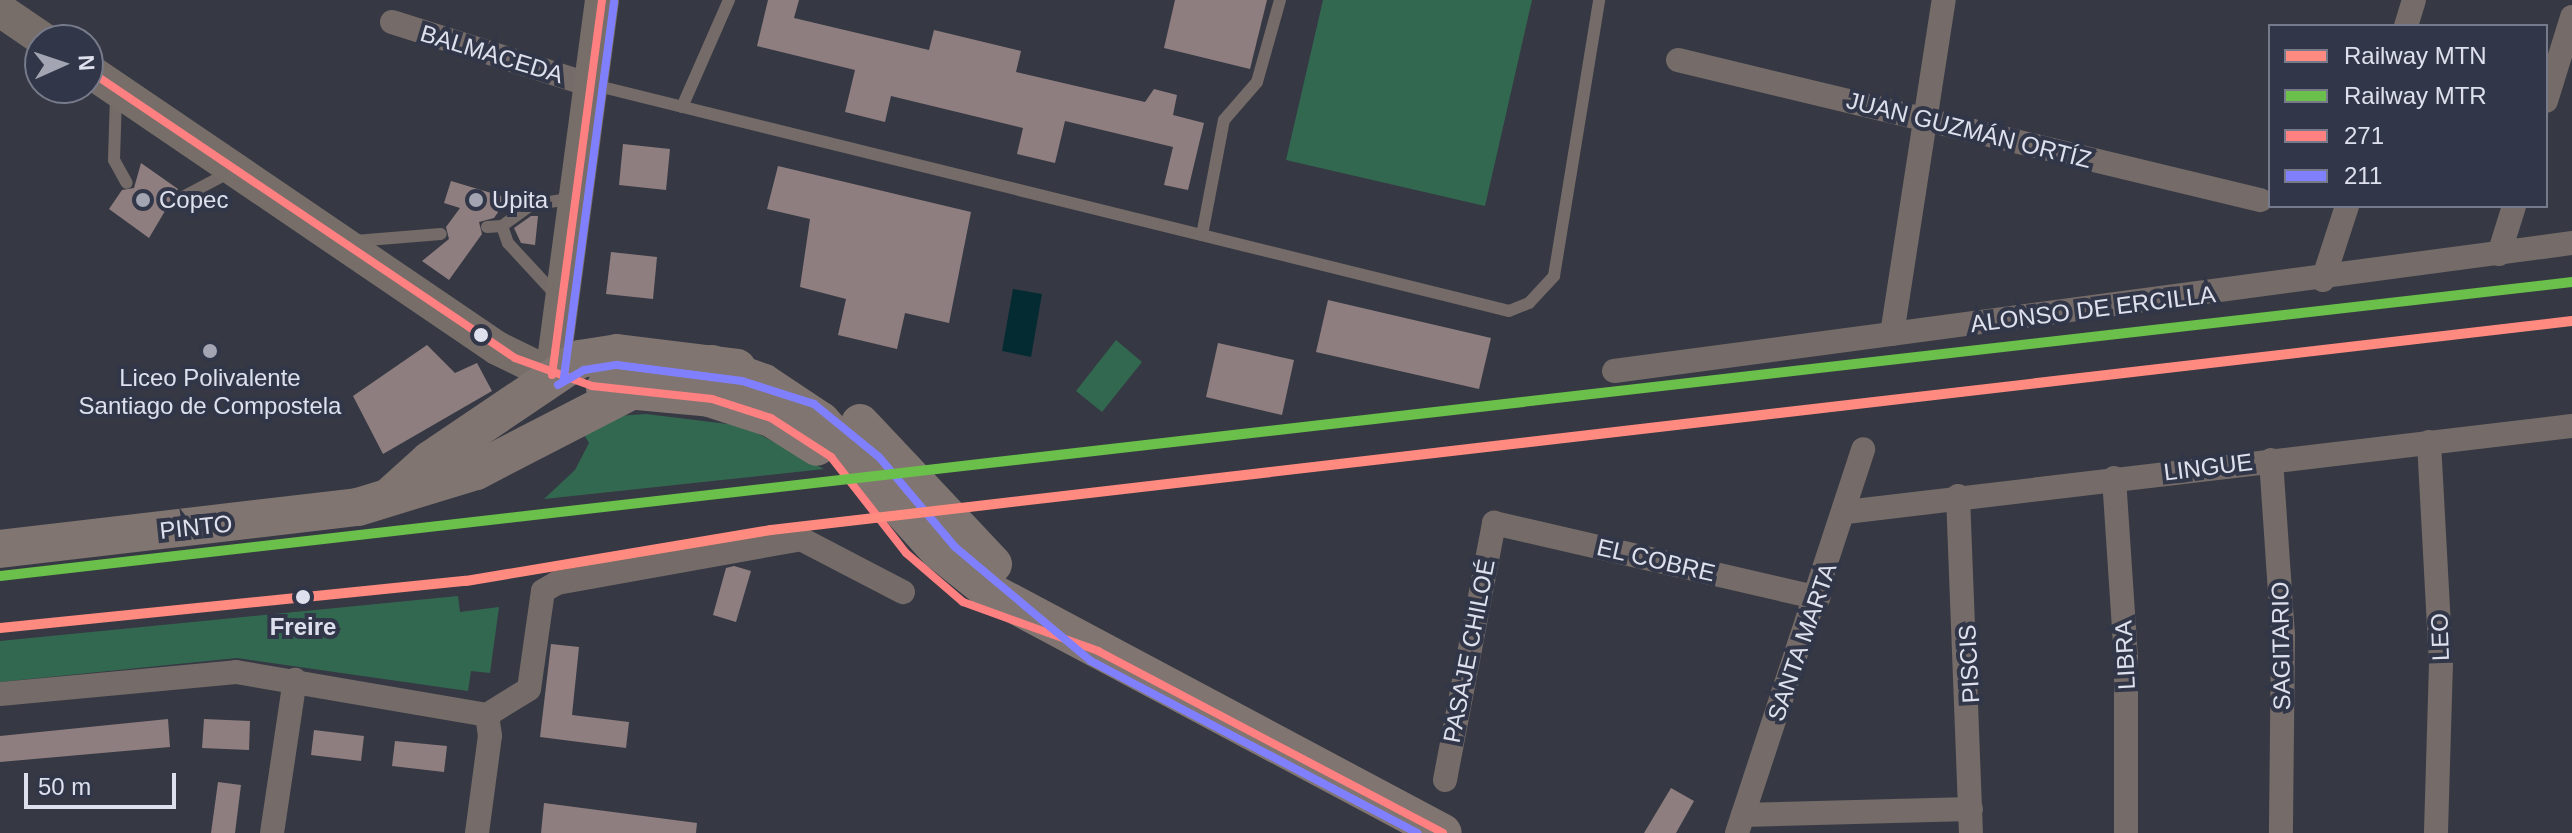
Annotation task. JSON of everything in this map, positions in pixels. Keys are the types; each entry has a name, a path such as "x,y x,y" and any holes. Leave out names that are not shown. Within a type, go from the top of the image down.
{"main road":[{"path":"552,375 602,0"},
{"path":"0,10 24,26"},
{"path":"104,80 497,348 552,375 629,392 712,381 800,384 839,405 963,539 1098,651"},
{"name":"PINTO","path":"390,496 552,375 605,353 712,381"},
{"path":"712,381 764,383 821,421 972,579 1098,651 1443,833"},
{"path":"712,381 831,457 906,553 963,602 1098,651"},
{"name":"PINTO","path":"0,549 326,513 476,471 629,392"}],"street":[{"path":"1892,334 1944,0"},
{"path":"2407,24 2414,0"},
{"path":"2548,95 2572,17"},
{"name":"BALMACEDA","path":"392,22 591,85"},
{"name":"JUAN GUZMÁN ORTÍZ","path":"1678,60 2260,200"},
{"path":"2323,280 2346,208"},
{"path":"2499,254 2513,208"},
{"name":"ALONSO DE ERCILLA","path":"1614,371 2323,280 2572,243"},
{"name":"LINGUE","path":"1846,512 1958,496 2572,426"},
{"name":"LEO","path":"2429,442 2441,663 2436,833"},
{"name":"SANTA MARTA","path":"1740,824 1818,598 1863,449"},
{"name":"SAGITARIO","path":"2271,460 2283,634 2281,833"},
{"name":"LIBRA","path":"2114,478 2126,659 2126,833"},
{"name":"PISCIS","path":"1958,496 1971,821"},
{"name":"EL COBRE","path":"1494,523 1818,598"},
{"name":"PASAJE CHILOÉ","path":"1445,780 1494,523"},
{"path":"0,694 215,672 295,680 487,715 529,689 543,591 557,583 801,539 903,592"},
{"path":"272,833 295,680"},
{"path":"477,833 490,736 487,715"},
{"path":"1740,824 1971,821"}],"lane":[{"path":"682,107 729,0"},
{"path":"1202,235 1224,120 1257,82 1280,0"},
{"path":"591,85 1509,311 1529,303 1554,276 1599,0"},
{"path":"104,92 114,160 127,183"},
{"path":"177,200 235,170"},
{"path":"502,226 512,212 577,197"},
{"path":"487,227 502,226"},
{"path":"502,226 508,243 564,303"},
{"path":"340,241 441,234"}],"green space":[{"path":"1323,0 1532,0 1485,206 1286,160"},
{"path":"1116,340 1142,362 1102,412 1076,391"},
{"path":"646,414 744,426 824,469 544,499 575,470 589,443 583,433 617,416"},
{"path":"458,596 460,612 499,607 490,673 471,671 468,691 237,658 0,682 0,641"}],"water":[{"path":"1013,289 1042,294 1031,357 1002,351"}],"building":[{"path":"768,0 799,0 794,18 929,50 934,30 1021,51 1016,72 1145,102 1154,89 1177,95 1173,115 1204,123 1188,190 1164,185 1173,147 1065,121 1055,163 1017,154 1023,128 891,96 885,122 845,112 855,70 757,46"},
{"path":"1175,0 1267,0 1250,69 1164,48"},
{"path":"623,144 670,149 666,190 619,185"},
{"path":"141,163 178,189 149,238 109,209 122,190 134,188"},
{"path":"778,166 971,212 949,323 905,313 897,349 838,335 846,299 800,287 810,219 767,209"},
{"path":"451,181 508,198 494,218 479,222 482,234 449,280 422,261 449,239 446,227 460,208 444,203"},
{"path":"531,216 538,216 535,245 521,243 514,228"},
{"path":"611,252 657,257 653,299 606,294"},
{"path":"1328,300 1491,338 1479,389 1316,352"},
{"path":"1218,343 1294,360 1282,415 1206,397"},
{"path":"427,345 455,373 477,363 492,391 383,454 353,396"},
{"path":"734,566 751,571 736,622 713,615 726,568"},
{"path":"551,644 579,647 572,715 629,722 626,748 540,737"},
{"path":"168,719 170,747 0,762 0,736"},
{"path":"204,719 250,721 249,750 202,748"},
{"path":"314,730 364,736 361,761 311,755"},
{"path":"395,741 447,746 444,772 392,766"},
{"path":"218,782 241,785 235,833 211,833"},
{"path":"1671,788 1694,801 1676,833 1644,833"},
{"path":"544,803 697,823 696,833 541,833"}],"rail line":[{"name":"MTR","path":"0,576 2572,282"},
{"name":"MTN","path":"0,628 466,581 771,530 2572,321"}],"transit line":[{"name":"271","path":"552,375 602,0"},
{"name":"211","path":"564,377 614,2"},
{"name":"271","path":"104,81 515,358 592,386 712,399 771,418 831,457 906,553 963,602 1098,651 1443,833"},
{"name":"211","path":"558,385 584,370 617,365 742,381 814,404 879,457 955,547 1091,661 1417,833"}],"place":[{"name":"Copec","path":"143,200"},
{"name":"Upita","path":"476,200"},
{"name":"Liceo Polivalente Santiago de Compostela","path":"210,351"},
{"name":"Freire","path":"303,597"}]}
